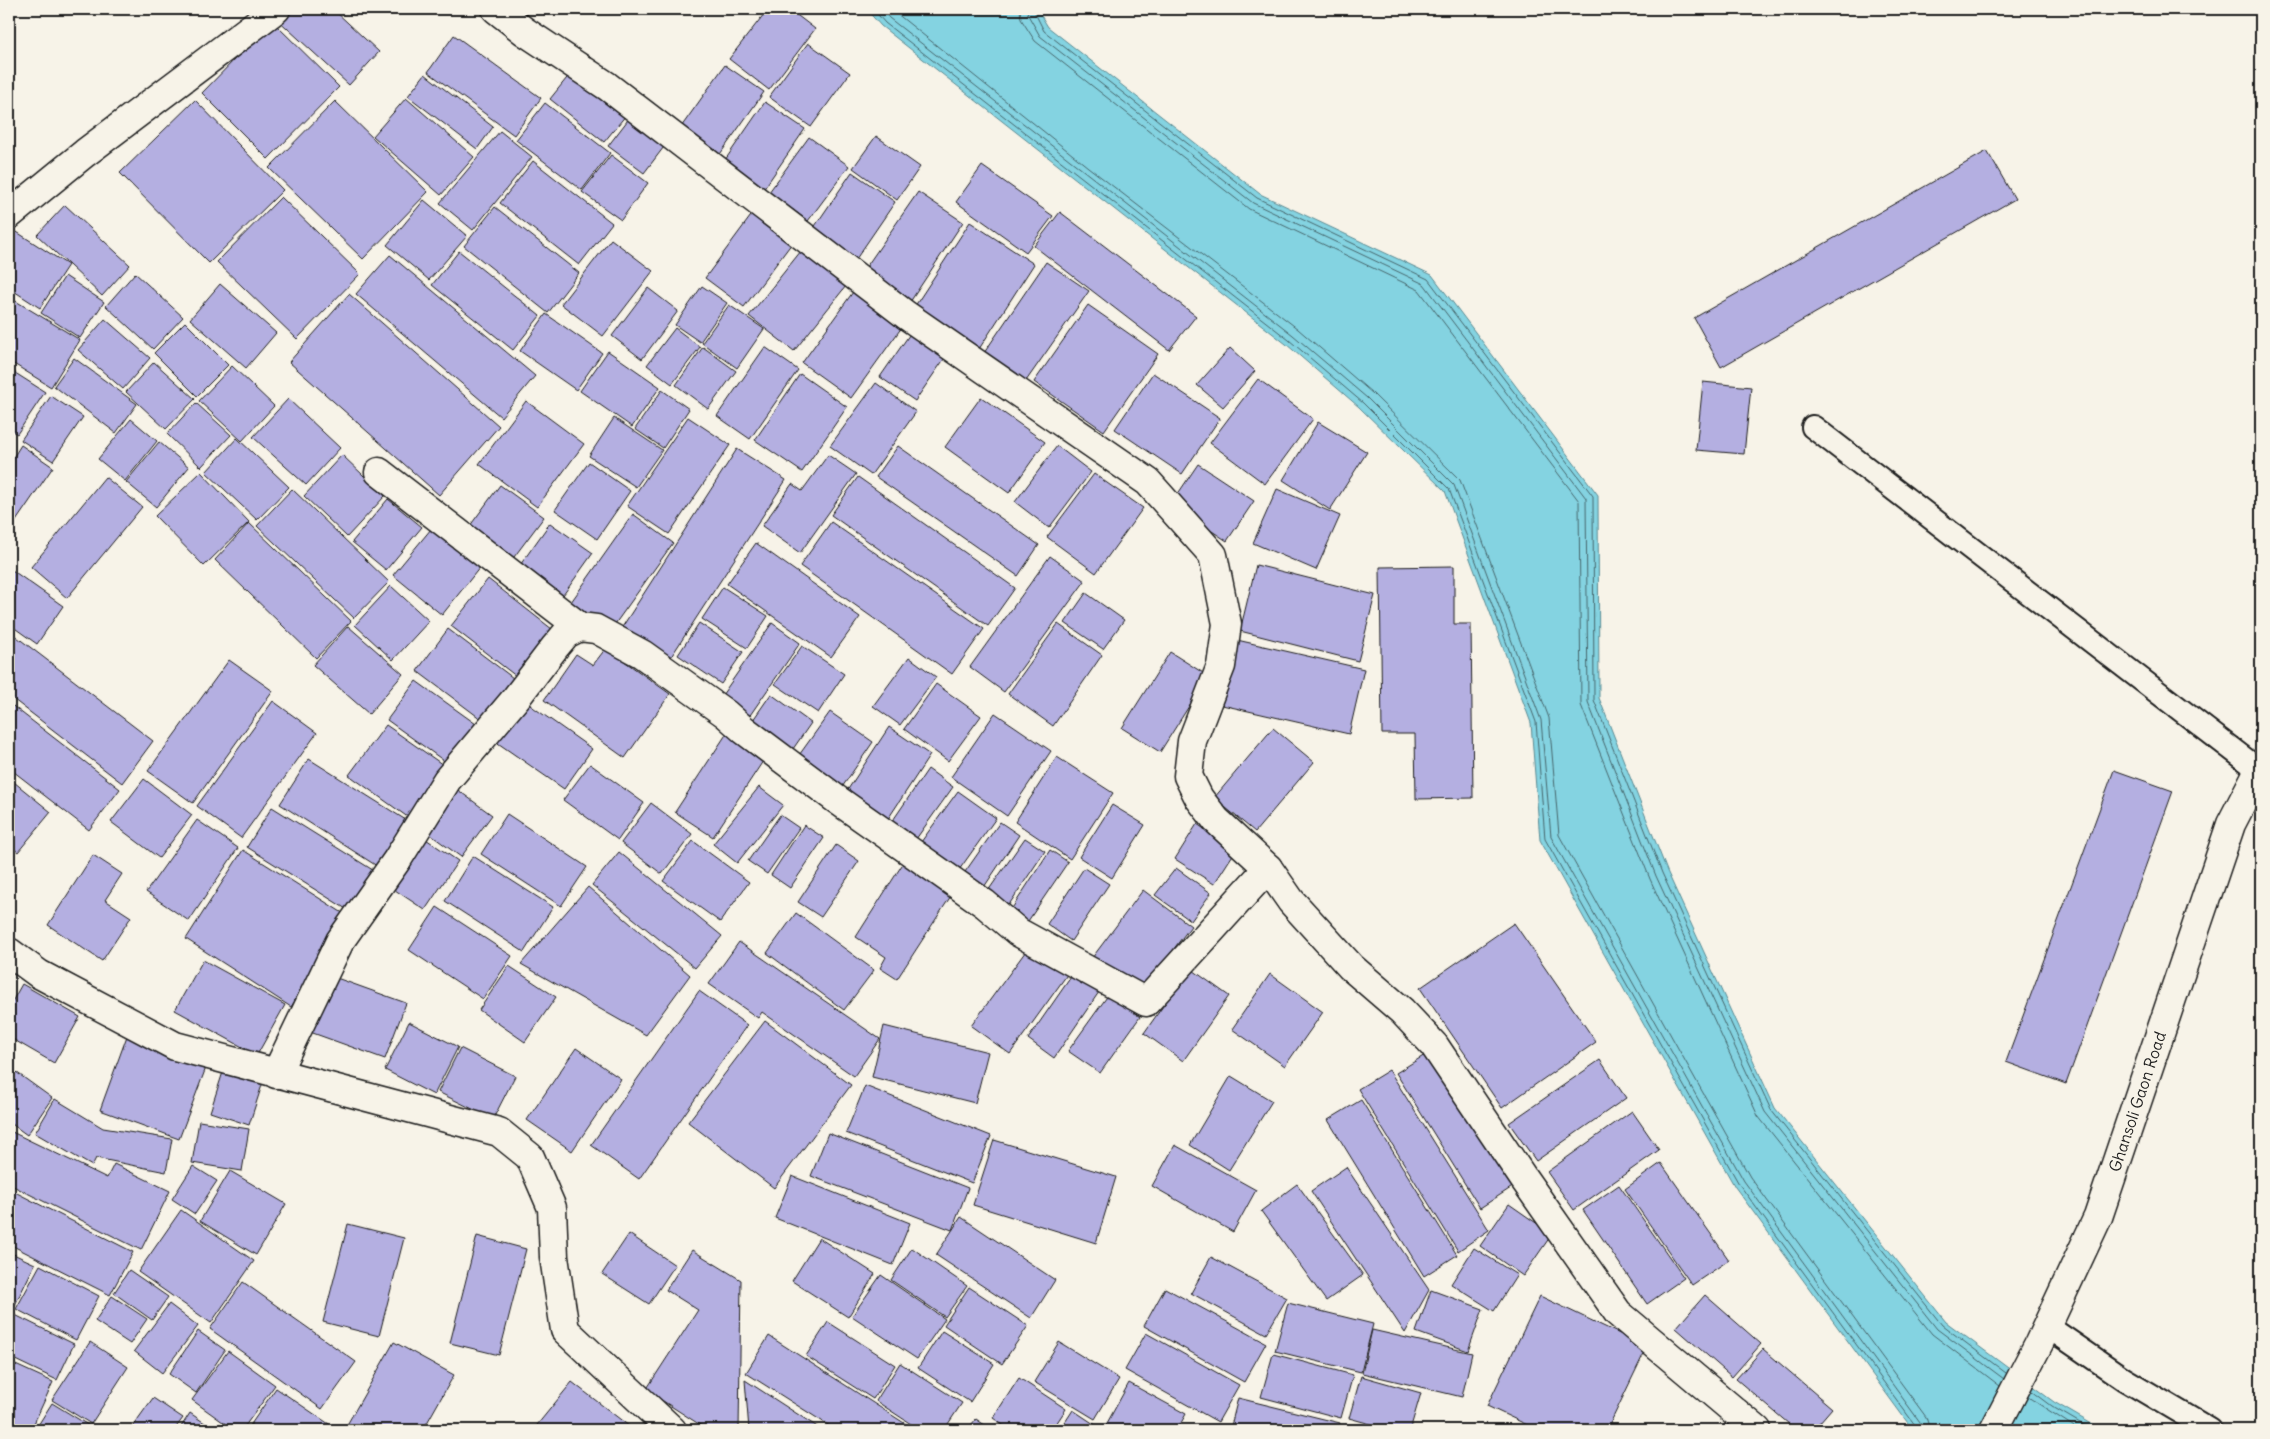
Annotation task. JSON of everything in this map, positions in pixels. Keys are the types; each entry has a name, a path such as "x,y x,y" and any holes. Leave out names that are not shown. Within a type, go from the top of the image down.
{"street":[{"path":"9,215 85,153 276,9"},
{"path":"496,9 524,31 607,86 906,315 1148,482 1213,555 1227,624 1221,666 1192,741 1188,776 1200,798 1216,820 1268,868 1291,901 1351,968 1402,1011 1434,1045 1524,1179 1618,1313 1757,1430"},
{"path":"380,472 580,627 596,629 642,654 726,714 744,730 836,799 985,904 1018,932 1146,1002 1268,868"},
{"path":"276,1074 340,941 397,860 447,780 516,698 566,634 580,627"},
{"name":"Ghansoli Gaon Road","path":"1994,1430 2043,1335 2098,1217 2231,824 2260,768"},
{"path":"9,952 39,974 175,1046 499,1132 530,1157 552,1208 554,1258 565,1330 672,1430"}],"lane":[{"path":"1813,427 2260,768"},
{"path":"2043,1335 2124,1379 2210,1430"}],"water":[{"path":"866,9 1037,9 1048,27 1260,194 1432,275 1598,495 1599,698 1667,871 1775,1108 1946,1322 2054,1402 2102,1430 1913,1430 1735,1187 1540,840 1531,723 1445,491 1359,407 1286,344 881,26"}],"building":[{"path":"282,9 333,9 379,52 349,85 275,17"},
{"path":"768,9 789,9 815,29 769,90 729,59"},
{"path":"272,21 339,87 268,159 202,93"},
{"path":"454,35 541,98 514,135 428,72"},
{"path":"808,43 850,73 811,127 769,97"},
{"path":"725,65 764,92 718,157 679,130"},
{"path":"575,68 631,109 604,142 550,99"},
{"path":"425,74 493,127 477,149 408,96"},
{"path":"406,98 474,157 441,195 373,136"},
{"path":"195,100 283,190 209,263 120,173"},
{"path":"335,101 428,192 363,259 269,168"},
{"path":"765,102 805,129 763,190 723,163"},
{"path":"545,103 610,153 582,190 516,140"},
{"path":"634,112 670,139 644,173 608,146"},
{"path":"500,131 532,157 473,230 440,203"},
{"path":"876,136 920,167 897,200 853,168"},
{"path":"809,137 849,166 808,221 769,192"},
{"path":"1987,151 2015,199 1721,367 1694,318"},
{"path":"611,155 648,183 621,220 582,192"},
{"path":"533,161 612,223 579,265 500,203"},
{"path":"982,166 1053,216 1026,252 956,202"},
{"path":"852,172 895,202 856,259 813,229"},
{"path":"918,192 963,222 910,302 864,270"},
{"path":"281,197 360,274 297,339 217,262"},
{"path":"424,200 467,236 429,280 387,245"},
{"path":"65,205 130,265 102,296 37,235"},
{"path":"495,207 579,273 548,313 464,246"},
{"path":"756,209 795,239 744,307 705,278"},
{"path":"1060,212 1196,316 1169,350 1034,246"},
{"path":"970,222 1034,264 979,349 915,306"},
{"path":"9,227 68,265 40,308 9,288"},
{"path":"611,239 653,271 603,336 561,304"},
{"path":"805,246 850,281 794,351 749,316"},
{"path":"459,251 540,316 513,350 432,285"},
{"path":"390,255 535,376 501,417 356,294"},
{"path":"1046,262 1089,291 1026,381 984,353"},
{"path":"135,273 183,317 153,349 106,306"},
{"path":"65,276 104,302 80,338 41,313"},
{"path":"220,284 276,333 246,368 190,319"},
{"path":"702,286 727,303 700,342 675,325"},
{"path":"648,288 678,311 642,359 612,336"},
{"path":"853,292 902,327 851,398 802,363"},
{"path":"349,294 499,426 439,495 289,362"},
{"path":"9,297 80,340 51,387 9,361"},
{"path":"729,305 764,329 737,368 702,343"},
{"path":"1088,305 1158,354 1104,431 1034,382"},
{"path":"546,314 602,353 576,390 520,351"},
{"path":"105,319 150,358 123,389 78,350"},
{"path":"185,322 228,365 197,396 154,353"},
{"path":"675,328 700,347 672,384 647,365"},
{"path":"914,328 949,352 915,401 880,377"},
{"path":"703,347 736,371 708,409 676,385"},
{"path":"765,347 798,370 750,439 717,416"},
{"path":"1230,348 1255,371 1223,407 1197,385"},
{"path":"608,351 660,387 632,427 580,391"},
{"path":"74,358 137,404 116,433 54,386"},
{"path":"154,362 195,399 166,429 126,392"},
{"path":"232,366 274,406 242,441 199,401"},
{"path":"9,369 45,392 17,434 9,429"},
{"path":"1153,373 1220,418 1182,474 1115,429"},
{"path":"800,374 847,407 802,472 755,440"},
{"path":"1258,379 1313,419 1265,484 1210,443"},
{"path":"1703,382 1751,387 1744,454 1696,450"},
{"path":"876,383 916,412 871,475 830,446"},
{"path":"662,390 689,409 663,448 635,429"},
{"path":"51,396 83,417 53,461 21,440"},
{"path":"981,397 1045,442 1009,493 945,447"},
{"path":"288,399 340,448 306,485 253,437"},
{"path":"526,401 584,444 537,507 479,464"},
{"path":"196,403 231,435 201,467 167,434"},
{"path":"688,417 730,445 669,534 627,506"},
{"path":"614,418 662,450 636,487 589,456"},
{"path":"131,419 157,441 125,481 98,459"},
{"path":"1318,422 1367,452 1330,510 1283,480"},
{"path":"237,438 289,487 257,520 206,472"},
{"path":"159,442 189,467 156,507 126,482"},
{"path":"21,445 53,467 14,524 9,520 9,464"},
{"path":"898,446 1039,545 1018,576 876,477"},
{"path":"1057,446 1091,472 1049,528 1015,502"},
{"path":"737,449 786,480 667,663 619,632"},
{"path":"342,455 385,496 347,537 304,496"},
{"path":"828,455 856,474 800,553 762,526 792,484 802,491"},
{"path":"589,462 630,491 597,539 555,510"},
{"path":"1198,464 1254,501 1227,541 1171,504"},
{"path":"201,472 249,522 204,566 155,516"},
{"path":"1094,474 1143,508 1096,573 1047,537"},
{"path":"105,477 142,507 67,598 31,567"},
{"path":"858,477 1015,588 988,626 831,515"},
{"path":"500,485 544,517 508,565 464,534"},
{"path":"292,489 389,582 354,618 257,526"},
{"path":"1277,489 1340,516 1316,570 1253,543"},
{"path":"388,499 422,527 386,570 352,542"},
{"path":"633,514 673,543 610,631 571,602"},
{"path":"831,522 984,629 952,674 800,566"},
{"path":"249,523 351,621 316,658 215,560"},
{"path":"436,523 484,562 442,615 393,575"},
{"path":"550,523 593,553 556,605 513,575"},
{"path":"756,543 860,617 831,657 727,584"},
{"path":"1050,556 1085,581 1004,692 970,667"},
{"path":"1256,565 1375,595 1358,661 1240,631"},
{"path":"1454,566 1454,624 1471,624 1473,798 1416,799 1415,734 1382,734 1380,567"},
{"path":"9,568 63,606 37,644 9,624"},
{"path":"488,579 557,633 521,680 451,626"},
{"path":"391,586 429,621 393,660 355,625"},
{"path":"723,587 768,616 747,648 702,619"},
{"path":"1086,593 1124,620 1103,649 1065,623"},
{"path":"699,623 743,652 721,684 678,655"},
{"path":"772,623 800,643 746,721 718,701"},
{"path":"1058,624 1102,655 1053,726 1008,694"},
{"path":"348,626 403,674 369,714 313,665"},
{"path":"448,629 517,681 485,722 417,671"},
{"path":"9,631 153,741 122,783 9,696"},
{"path":"1237,640 1364,669 1349,734 1222,705"},
{"path":"802,646 844,674 818,713 775,684"},
{"path":"606,648 670,694 625,758 544,700 576,654 593,665"},
{"path":"1170,652 1208,676 1160,752 1122,728"},
{"path":"909,657 936,677 900,725 873,706"},
{"path":"229,660 273,691 193,803 148,771"},
{"path":"416,681 476,724 447,763 387,720"},
{"path":"936,684 981,716 948,761 904,729"},
{"path":"771,694 811,723 786,759 746,730"},
{"path":"520,698 592,749 564,789 492,739"},
{"path":"273,701 317,733 241,838 197,806"},
{"path":"9,703 120,789 89,830 9,768"},
{"path":"830,712 873,742 836,796 792,765"},
{"path":"995,713 1051,751 1007,816 951,777"},
{"path":"386,725 446,767 409,818 349,775"},
{"path":"889,727 930,755 882,828 841,800"},
{"path":"1273,728 1314,762 1255,832 1214,798"},
{"path":"729,730 767,755 713,837 675,812"},
{"path":"1057,757 1113,793 1070,859 1015,822"},
{"path":"309,759 409,822 380,868 280,804"},
{"path":"590,764 644,803 618,840 563,800"},
{"path":"928,769 953,787 911,846 887,829"},
{"path":"2114,770 2173,791 2066,1084 2006,1062"},
{"path":"9,778 51,812 18,852 9,845"},
{"path":"144,779 192,815 159,858 111,822"},
{"path":"451,785 492,815 461,857 420,827"},
{"path":"759,787 783,805 737,863 713,844"},
{"path":"958,791 996,818 959,870 921,842"},
{"path":"651,803 692,834 662,874 621,843"},
{"path":"1112,805 1145,825 1112,878 1079,857"},
{"path":"272,807 376,872 351,912 247,847"},
{"path":"507,814 587,867 561,906 481,854"},
{"path":"780,815 799,828 767,874 748,861"},
{"path":"197,820 238,848 189,921 146,892"},
{"path":"1000,822 1019,835 978,896 958,882"},
{"path":"1197,824 1236,850 1214,884 1175,859"},
{"path":"804,825 824,838 790,888 771,875"},
{"path":"420,835 458,861 425,910 386,884"},
{"path":"1025,838 1045,851 1002,915 981,901"},
{"path":"693,841 749,882 720,922 663,881"},
{"path":"836,845 859,861 821,917 798,902"},
{"path":"243,850 349,917 291,1007 186,939"},
{"path":"1050,850 1068,862 1026,924 1009,913"},
{"path":"619,852 722,936 695,968 592,885"},
{"path":"909,854 958,885 897,979 880,968 886,957 856,937"},
{"path":"93,855 122,874 105,900 131,917 102,961 48,925"},
{"path":"473,856 553,907 524,952 445,901"},
{"path":"1084,868 1109,884 1071,941 1047,924"},
{"path":"1176,868 1211,893 1191,921 1155,895"},
{"path":"588,887 690,975 646,1035 521,964"},
{"path":"1143,890 1191,926 1140,994 1092,958"},
{"path":"437,907 512,956 483,999 409,950"},
{"path":"796,913 874,970 844,1010 767,953"},
{"path":"1514,923 1596,1042 1502,1108 1420,988"},
{"path":"739,942 880,1039 854,1076 762,1012 758,1018 709,984"},
{"path":"1031,944 1069,972 1010,1054 971,1026"},
{"path":"203,960 285,1005 257,1055 175,1010"},
{"path":"509,966 556,997 525,1042 479,1010"},
{"path":"1190,968 1229,996 1183,1061 1144,1033"},
{"path":"1073,974 1099,992 1054,1058 1028,1039"},
{"path":"1270,974 1323,1012 1285,1066 1232,1029"},
{"path":"331,976 406,1003 385,1059 310,1032"},
{"path":"22,984 80,1017 54,1063 9,1037 9,1007"},
{"path":"699,991 747,1025 639,1179 591,1145"},
{"path":"1109,994 1140,1017 1100,1073 1068,1051"},
{"path":"765,1021 851,1085 774,1188 688,1122"},
{"path":"409,1022 458,1047 434,1095 385,1070"},
{"path":"884,1026 988,1052 975,1103 872,1077"},
{"path":"127,1036 207,1065 179,1139 100,1110"},
{"path":"460,1048 515,1076 493,1119 438,1092"},
{"path":"576,1048 621,1079 572,1151 527,1120"},
{"path":"1433,1050 1517,1184 1480,1208 1396,1073"},
{"path":"1600,1060 1626,1098 1536,1161 1509,1123"},
{"path":"9,1067 52,1098 27,1135 9,1122"},
{"path":"224,1069 263,1082 249,1125 210,1112"},
{"path":"1389,1070 1489,1230 1458,1251 1358,1089"},
{"path":"1231,1076 1272,1101 1229,1170 1190,1145"},
{"path":"865,1086 991,1136 972,1183 846,1133"},
{"path":"55,1099 103,1128 172,1139 166,1172 96,1158 92,1166 35,1133"},
{"path":"1361,1100 1457,1255 1424,1276 1328,1120"},
{"path":"1632,1111 1659,1150 1574,1210 1547,1172"},
{"path":"199,1121 249,1129 242,1171 192,1163"},
{"path":"12,1132 107,1178 114,1164 170,1191 141,1250 9,1184 9,1138"},
{"path":"828,1133 968,1188 952,1230 811,1176"},
{"path":"994,1140 1116,1177 1096,1243 973,1205"},
{"path":"1175,1145 1256,1190 1233,1232 1152,1186"},
{"path":"1661,1163 1729,1260 1692,1285 1625,1189"},
{"path":"193,1166 217,1181 195,1214 172,1199"},
{"path":"1346,1167 1429,1290 1405,1333 1311,1191"},
{"path":"230,1171 286,1204 256,1255 200,1221"},
{"path":"792,1176 910,1223 893,1265 775,1218"},
{"path":"1297,1184 1363,1275 1326,1301 1261,1211"},
{"path":"1619,1185 1684,1278 1647,1304 1583,1210"},
{"path":"9,1189 133,1252 110,1295 9,1244"},
{"path":"1509,1204 1552,1234 1523,1276 1480,1246"},
{"path":"181,1210 254,1261 211,1323 138,1272"},
{"path":"961,1217 1055,1280 1031,1318 936,1255"},
{"path":"348,1224 404,1238 379,1336 323,1322"},
{"path":"629,1234 675,1265 649,1304 602,1274"},
{"path":"477,1236 526,1249 499,1355 450,1343"},
{"path":"819,1238 875,1274 848,1317 792,1281"},
{"path":"912,1248 967,1286 945,1317 891,1280"},
{"path":"1474,1248 1517,1275 1494,1311 1451,1284"},
{"path":"692,1250 741,1280 739,1430 708,1430 646,1390 698,1310 666,1290"},
{"path":"9,1252 35,1264 13,1309 9,1307"},
{"path":"1211,1257 1287,1298 1266,1334 1191,1293"},
{"path":"40,1265 99,1296 76,1340 16,1309"},
{"path":"129,1270 168,1297 152,1320 114,1293"},
{"path":"881,1275 945,1319 917,1359 852,1316"},
{"path":"243,1282 356,1362 322,1409 210,1329"},
{"path":"969,1287 1028,1326 1002,1364 944,1325"},
{"path":"1165,1288 1266,1343 1244,1382 1144,1326"},
{"path":"1431,1290 1483,1309 1468,1351 1416,1332"},
{"path":"1705,1295 1761,1344 1732,1377 1676,1328"},
{"path":"112,1296 147,1319 130,1344 95,1321"},
{"path":"1540,1296 1647,1347 1607,1430 1538,1430 1487,1406"},
{"path":"1288,1303 1373,1324 1361,1372 1275,1351"},
{"path":"169,1304 198,1326 162,1373 134,1351"},
{"path":"9,1312 74,1344 57,1380 9,1357"},
{"path":"828,1322 895,1365 873,1399 806,1356"},
{"path":"1372,1330 1472,1353 1462,1397 1362,1373"},
{"path":"198,1331 225,1350 196,1393 169,1374"},
{"path":"942,1331 994,1364 970,1402 918,1368"},
{"path":"1146,1333 1239,1385 1218,1422 1125,1370"},
{"path":"769,1336 915,1430 836,1430 746,1373"},
{"path":"90,1342 128,1367 91,1424 52,1400"},
{"path":"394,1342 454,1375 423,1430 344,1430"},
{"path":"1059,1342 1119,1379 1095,1419 1034,1382"},
{"path":"1763,1349 1832,1408 1813,1430 1796,1430 1736,1379"},
{"path":"228,1351 275,1385 242,1430 234,1430 192,1400"},
{"path":"1273,1354 1353,1375 1341,1418 1261,1397"},
{"path":"9,1362 53,1382 31,1430 9,1429"},
{"path":"900,1363 962,1403 944,1430 920,1430 876,1401"},
{"path":"1361,1376 1421,1393 1410,1430 1392,1430 1349,1418"},
{"path":"1019,1378 1066,1409 1052,1430 1010,1430 993,1418"},
{"path":"745,1380 822,1430 749,1430"},
{"path":"572,1382 634,1430 533,1430"},
{"path":"1129,1383 1186,1414 1177,1430 1115,1430 1106,1425"},
{"path":"276,1388 329,1424 325,1430 247,1430"},
{"path":"153,1398 183,1418 174,1430 130,1430"},
{"path":"1238,1398 1340,1423 1338,1430 1230,1430"},
{"path":"52,1403 96,1430 35,1430"},
{"path":"1073,1410 1103,1430 1060,1430"},
{"path":"190,1413 215,1430 179,1430"},
{"path":"976,1419 992,1430 967,1430"}]}
